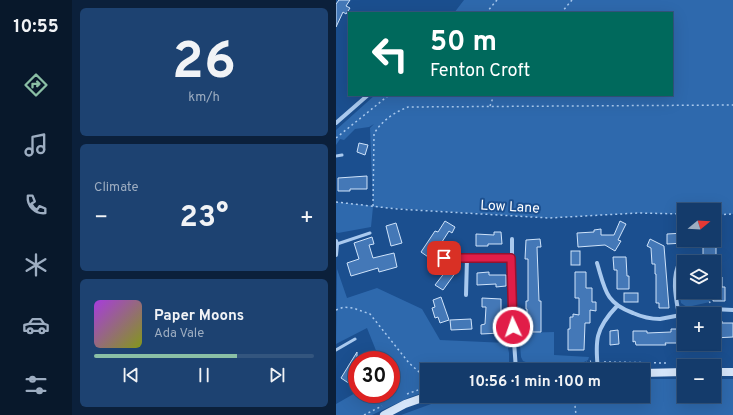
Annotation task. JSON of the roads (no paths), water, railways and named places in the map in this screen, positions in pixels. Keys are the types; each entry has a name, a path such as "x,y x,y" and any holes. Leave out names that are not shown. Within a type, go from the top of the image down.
{"street":[{"path":"336,123 367,96"},
{"path":"512,239 512,313 516,363"},
{"path":"336,255 337,242"},
{"path":"444,258 511,258"},
{"path":"466,295 467,258"},
{"path":"597,263 605,290 611,301 616,306 652,319 677,315"},
{"path":"677,266 675,286 678,307"},
{"path":"597,363 596,345 598,333 603,323 616,306"},
{"path":"721,309 733,310"},
{"path":"650,373 677,372"},
{"path":"721,372 733,372"},
{"path":"384,415 420,399"}],"lane":[{"path":"336,156 342,156"},
{"path":"337,242 370,233"},
{"path":"336,350 355,340"}]}
